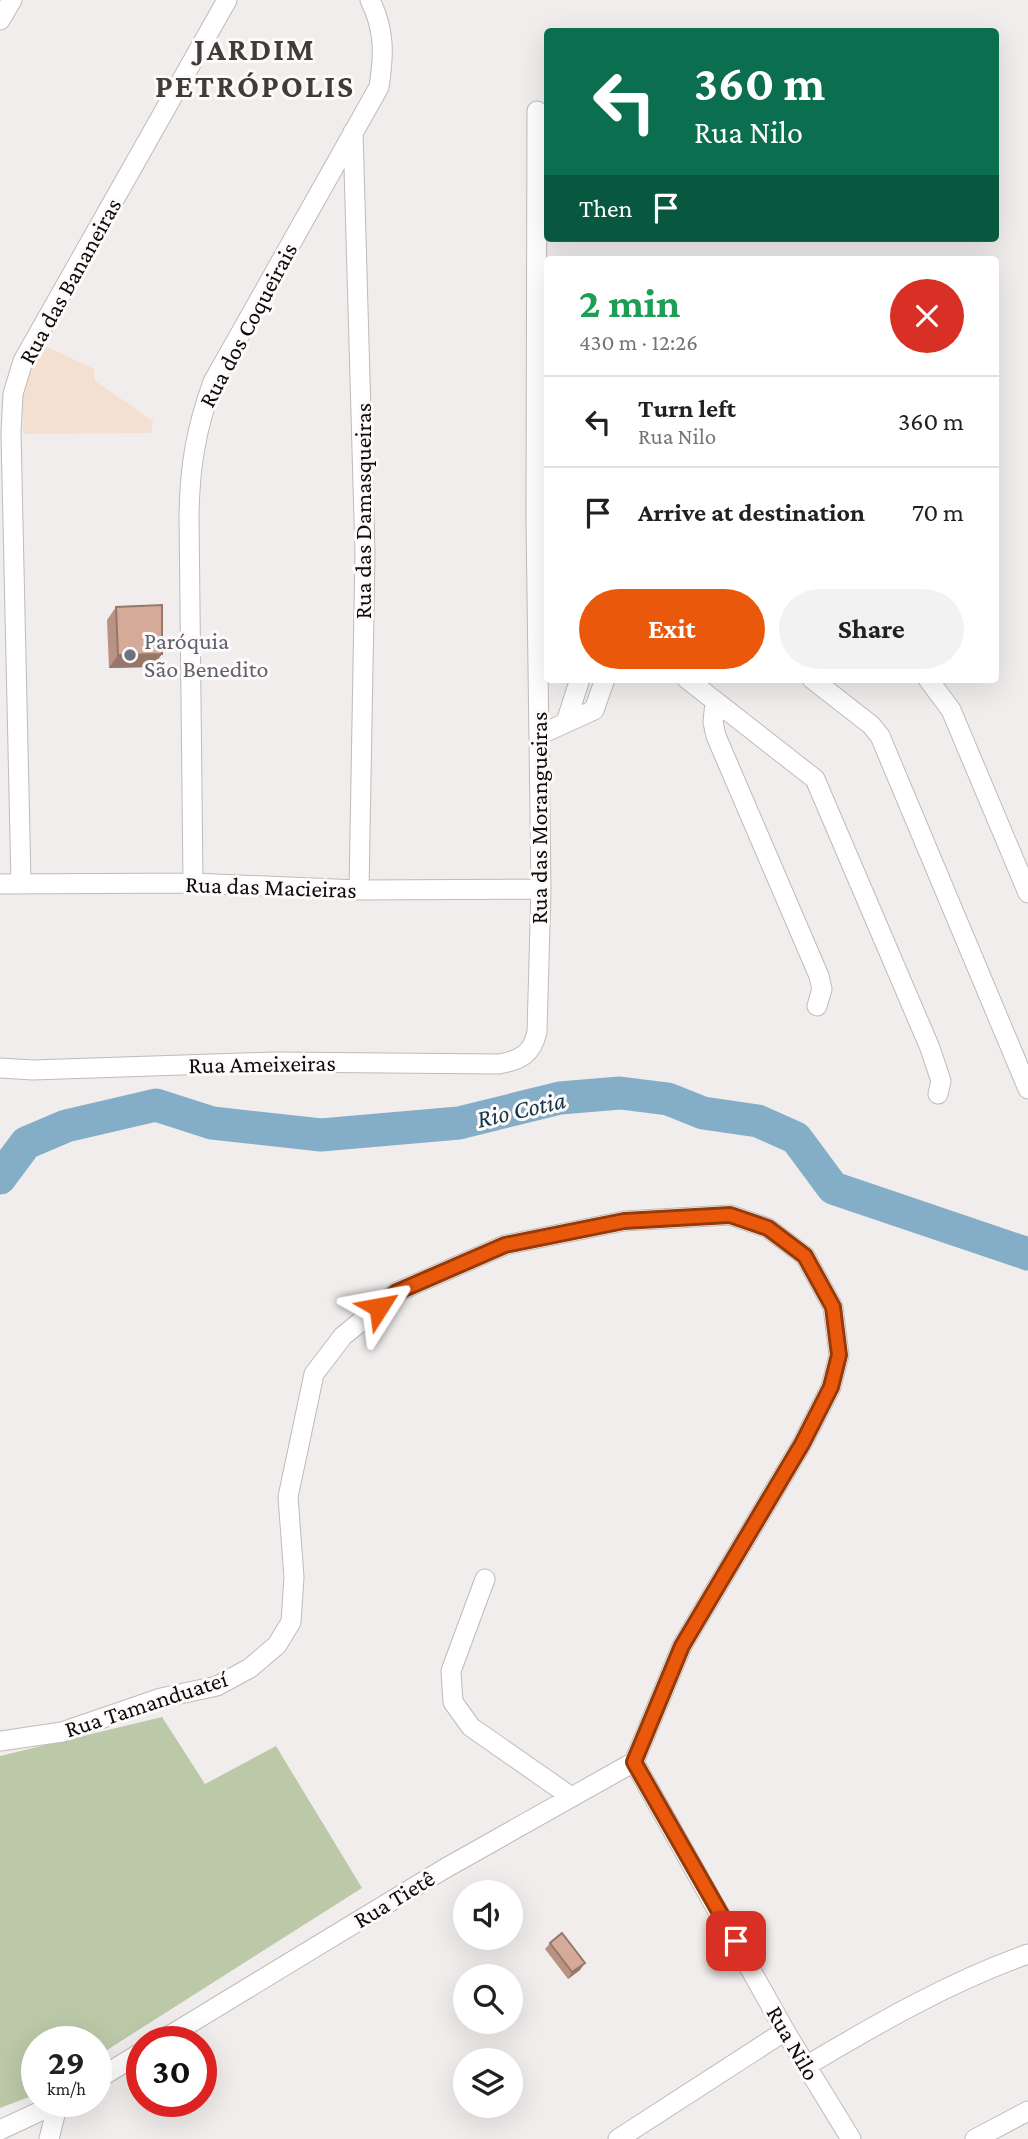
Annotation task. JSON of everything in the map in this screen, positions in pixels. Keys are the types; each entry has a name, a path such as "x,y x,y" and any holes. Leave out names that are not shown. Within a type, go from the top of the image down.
{"street":[{"path":"0,20 12,0"},
{"name":"Rua das Bananeiras","path":"20,883 11,447 13,394 23,361 227,0"},
{"name":"Rua dos Coqueirais","path":"193,883 189,514 190,466 197,425 213,382 379,87 385,50 378,16 370,0"},
{"name":"Rua das Morangueiras","path":"523,1058 534,1046 537,1032 541,889 536,519 537,111"},
{"name":"Rua das Damasqueiras","path":"353,132 365,554 359,890"},
{"path":"566,722 579,683"},
{"path":"539,735 594,710 604,683"},
{"path":"692,683 800,765 823,793 936,1064 941,1081 938,1094"},
{"path":"817,683 871,725 880,736 1028,1089"},
{"path":"931,683 951,710 1028,893"},
{"path":"715,702 713,722 716,736 819,976 822,989 817,1006"},
{"name":"Rua das Macieiras","path":"0,884 193,883 359,890 541,889"},
{"name":"Rua Ameixeiras","path":"0,1068 33,1070 274,1062 499,1064 523,1058"},
{"name":"Rua Tamanduateí","path":"0,1741 62,1732 161,1698 217,1686 250,1668 277,1645 291,1622 294,1577 288,1497 314,1374 343,1336 397,1292 505,1245 624,1221 730,1215 768,1228 805,1256 833,1307 839,1355 831,1387 802,1444 682,1646 634,1762"},
{"path":"485,1579 451,1671 453,1702 471,1727 569,1796"},
{"name":"Rua Tietê","path":"186,2026 569,1796 634,1762"},
{"name":"Rua Nilo","path":"634,1762 785,2032 851,2139"},
{"path":"806,2066 900,2011 998,1964 1028,1954"},
{"path":"618,2139 785,2032"},
{"path":"975,2139 1028,2111"},
{"path":"0,2130 28,2117"},
{"path":"49,2139 55,2117"}],"shaded area":[{"path":"43,345 94,369 95,381 153,421 151,433 23,434 23,390"}],"green space":[{"path":"162,1717 205,1784 276,1746 362,1888 145,2026 126,2026 126,2038 112,2047 112,2026 21,2026 21,2100 0,2108 0,1756"}],"building":[{"path":"162,605 162,654 118,655 116,607"},
{"path":"562,1933 585,1963 572,1972 550,1943"}],"waterway":[{"name":"Rio Cotia","path":"0,1178 26,1143 66,1126 156,1105 212,1123 321,1135 459,1123 560,1098 620,1093 668,1099 703,1113 758,1121 796,1138 833,1188 1028,1254"}],"place":[{"name":"Paróquia São Benedito","path":"130,655"}],"district":[{"name":"JARDIM PETRÓPOLIS","path":"255,68"}],"route":[{"path":"379,1307 397,1292 505,1245 624,1221 730,1215 768,1228 805,1256 833,1307 839,1355 831,1387 802,1444 682,1646 634,1762 736,1941"}]}
